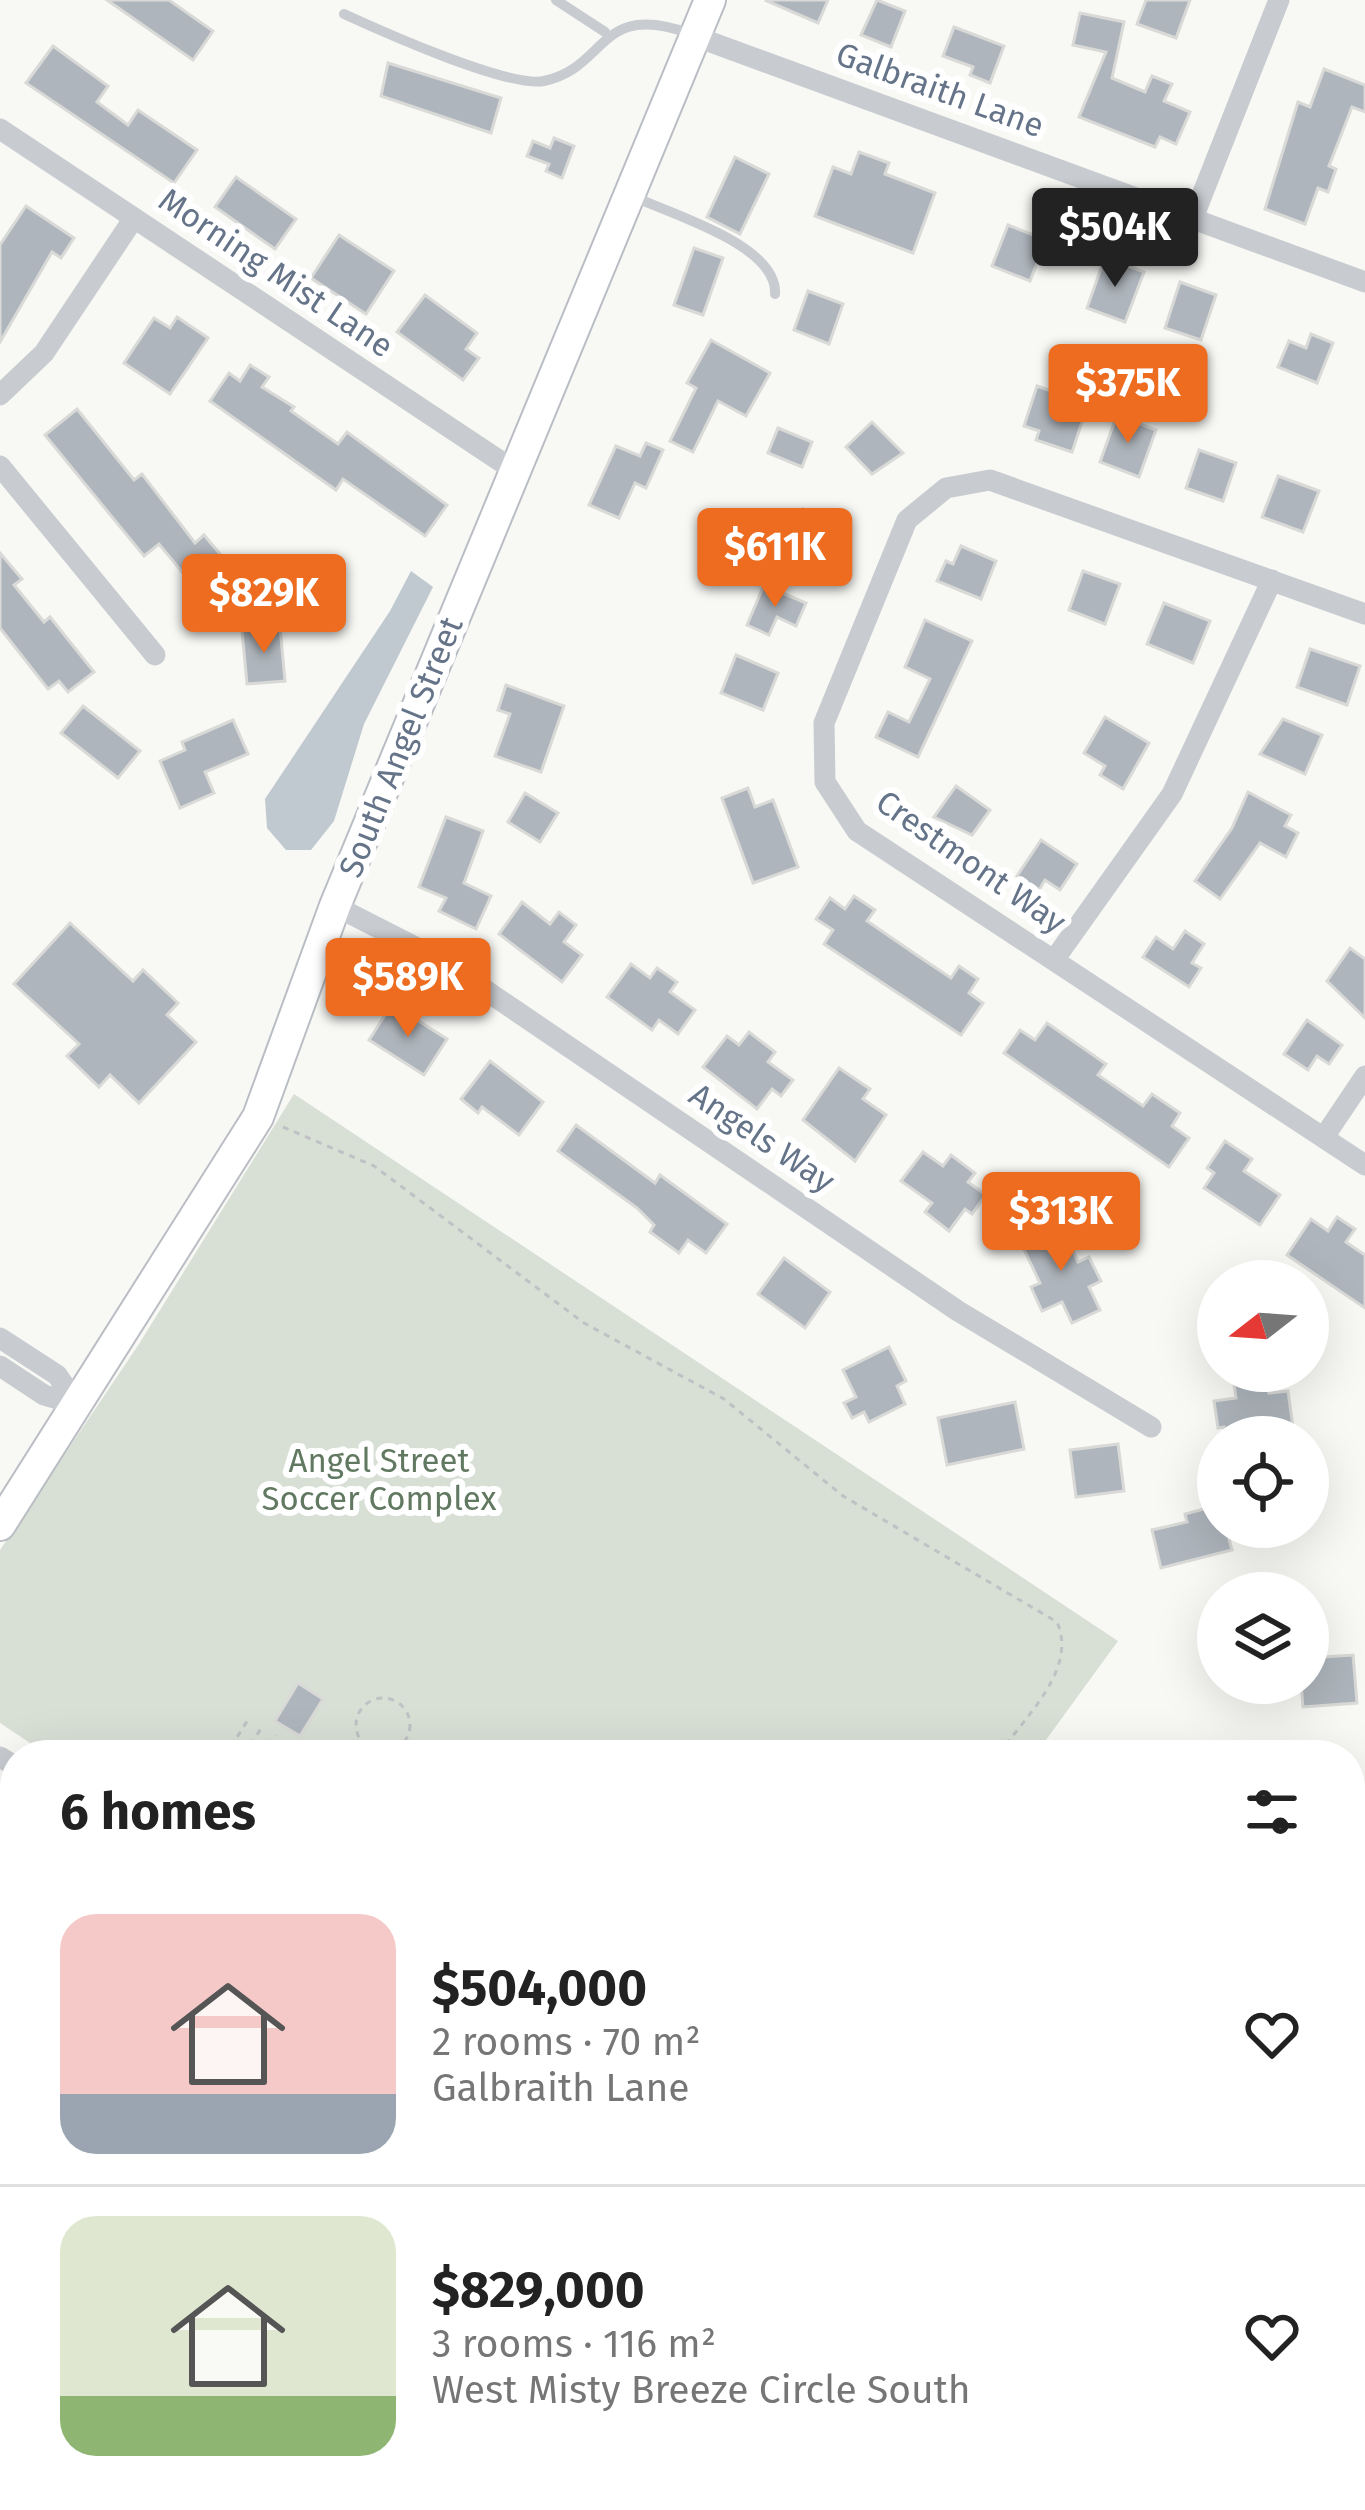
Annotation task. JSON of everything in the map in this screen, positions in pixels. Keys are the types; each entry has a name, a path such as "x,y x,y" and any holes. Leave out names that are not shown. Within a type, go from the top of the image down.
{"street":[{"name":"South Angel Street","path":"0,1525 258,1117 335,906 710,0"},
{"path":"1193,218 1279,0"},
{"name":"Galbraith Lane","path":"694,36 1365,282"},
{"name":"Morning Mist Lane","path":"0,129 515,471"},
{"path":"0,395 44,353 134,218"},
{"path":"0,466 155,655"},
{"name":"Crestmont Way","path":"1272,580 990,481 946,488 907,520 824,723 825,782 857,831 1365,1165"},
{"path":"1054,960 1172,794 1272,580 1365,614"},
{"name":"Angels Way","path":"335,906 441,960 958,1311 1151,1427"},
{"path":"1324,1137 1365,1076"},
{"path":"0,1338 57,1375 78,1405"},
{"path":"0,1366 44,1396 78,1405"}],"lane":[{"path":"556,0 605,32"},
{"path":"344,14 487,70 542,82 565,72 605,32 640,13 694,36"},
{"path":"629,195 750,250 767,263 776,280 775,293"}],"path":[{"path":"282,1127 374,1166 584,1323 724,1399 843,1496 1057,1622 1066,1643 1062,1664 1009,1740"},
{"path":"362,1740 356,1730 363,1707 379,1699 403,1708 410,1725 405,1740"},
{"path":"239,1740 249,1718"},
{"path":"254,1740 262,1727"},
{"path":"272,1740 275,1735"}],"green space":[{"name":"Angel Street Soccer Complex","path":"294,1094 1118,1641 1046,1740 26,1740 0,1723 0,1550 139,1344"}],"shaded area":[{"path":"411,571 433,587 364,724 334,821 311,850 286,850 267,828 265,799 390,611"}],"building":[{"path":"107,0 169,0 213,31 193,60"},
{"path":"765,0 828,0 818,23"},
{"path":"877,0 905,11 891,47 861,35"},
{"path":"1146,0 1190,0 1176,38 1137,24"},
{"path":"1080,13 1124,22 1112,78 1145,92 1152,76 1172,84 1164,101 1190,112 1176,144 1160,137 1155,147 1079,117 1106,52 1073,45"},
{"path":"954,27 1004,46 990,83 970,75 973,67 943,56"},
{"path":"53,46 108,86 97,102 128,125 138,110 197,150 174,183 26,83"},
{"path":"388,63 501,98 491,133 381,96"},
{"path":"1324,69 1365,85 1365,112 1352,107 1329,166 1336,169 1328,192 1318,188 1305,224 1265,209 1298,102 1310,107"},
{"path":"554,138 574,146 562,178 546,171 549,164 527,156 533,141 550,148"},
{"path":"859,152 889,163 885,174 935,193 913,253 815,216 833,167 851,174"},
{"path":"735,157 769,174 740,234 707,217"},
{"path":"236,177 296,219 275,249 215,207"},
{"path":"26,206 74,238 61,258 52,252 0,342 0,245"},
{"path":"1008,225 1046,240 1030,281 992,266"},
{"path":"339,235 394,271 366,314 311,278"},
{"path":"694,248 723,258 703,315 674,305"},
{"path":"1105,257 1144,272 1125,322 1087,308"},
{"path":"1180,282 1216,295 1201,340 1165,328"},
{"path":"808,291 843,304 829,344 794,330"},
{"path":"425,295 477,333 466,349 479,358 463,380 397,332"},
{"path":"177,317 208,338 170,394 124,363 154,318 170,328"},
{"path":"1311,334 1333,343 1317,383 1278,367 1289,341 1306,348"},
{"path":"711,340 770,373 746,416 718,401 693,452 670,441 696,388 687,383"},
{"path":"250,365 269,377 262,387 294,407 291,411 338,444 347,432 447,505 425,536 343,479 336,490 210,401 229,373 240,381"},
{"path":"1037,386 1088,404 1072,452 1036,440 1039,431 1024,426"},
{"path":"77,409 134,480 142,474 195,543 204,535 248,587 216,613 159,544 144,556 45,435"},
{"path":"1117,415 1156,430 1139,477 1100,462"},
{"path":"872,422 903,453 872,474 846,447"},
{"path":"778,428 812,442 802,467 768,453"},
{"path":"646,443 663,450 646,488 635,483 619,518 589,505 616,446 640,456"},
{"path":"1199,450 1236,463 1223,501 1186,488"},
{"path":"1278,476 1319,491 1303,532 1262,517"},
{"path":"803,509 845,526 837,547 830,544 824,560 788,546"},
{"path":"961,546 996,561 981,599 937,581 946,561 953,564"},
{"path":"0,553 22,579 14,585 44,622 50,617 94,672 68,692 59,681 48,689 0,628"},
{"path":"1083,571 1120,584 1105,624 1069,610"},
{"path":"764,585 806,603 796,626 777,617 769,635 747,625"},
{"path":"1164,603 1210,621 1193,663 1147,644"},
{"path":"925,620 972,641 918,757 876,737 888,712 909,722 930,679 905,667"},
{"path":"280,627 285,681 247,684 242,631"},
{"path":"1310,649 1360,666 1347,705 1297,687"},
{"path":"736,655 778,673 763,710 721,693"},
{"path":"506,685 564,706 541,772 495,756 510,714 498,710"},
{"path":"83,706 140,751 118,778 61,733"},
{"path":"1105,717 1149,743 1123,789 1100,775 1105,766 1084,753"},
{"path":"1283,719 1322,735 1305,774 1260,754"},
{"path":"233,720 248,754 205,772 214,793 180,808 160,761 185,750 182,742"},
{"path":"956,786 990,810 972,835 934,817"},
{"path":"748,788 755,807 773,800 798,867 753,883 722,798"},
{"path":"1248,792 1291,815 1285,826 1298,833 1286,857 1260,843 1220,899 1195,881 1232,828"},
{"path":"525,793 558,813 540,842 508,822"},
{"path":"446,817 483,831 464,883 491,896 476,929 439,911 446,898 419,887"},
{"path":"1041,840 1077,864 1060,890 1045,880 1039,890 1017,876"},
{"path":"854,896 875,910 867,921 918,956 951,978 959,966 978,979 969,993 983,1003 961,1035 824,944 833,930 816,919 830,898 845,909"},
{"path":"522,902 550,924 559,912 576,925 564,942 582,955 562,982 499,934"},
{"path":"70,923 133,981 143,970 178,1003 167,1015 196,1042 139,1103 110,1075 99,1087 67,1056 79,1044 14,984"},
{"path":"1185,931 1204,944 1192,963 1201,968 1189,987 1143,957 1156,937 1173,949"},
{"path":"1350,948 1365,959 1365,1018 1327,981"},
{"path":"631,964 650,978 657,968 677,982 670,992 695,1010 678,1034 659,1020 652,1030 607,997"},
{"path":"392,1004 447,1039 424,1075 369,1040"},
{"path":"1307,1020 1342,1045 1329,1064 1317,1056 1308,1070 1284,1054"},
{"path":"1047,1023 1106,1064 1098,1075 1143,1106 1152,1094 1180,1113 1172,1126 1189,1138 1169,1167 1004,1053 1020,1030 1035,1040"},
{"path":"749,1032 775,1052 768,1062 793,1080 781,1096 772,1089 757,1109 703,1067 727,1036 739,1045"},
{"path":"490,1061 543,1102 519,1135 482,1107 478,1113 461,1099"},
{"path":"839,1068 870,1089 863,1099 886,1115 855,1161 803,1120"},
{"path":"576,1125 655,1183 660,1175 727,1224 706,1253 688,1240 679,1253 650,1232 654,1225 637,1208 558,1151"},
{"path":"1225,1141 1252,1159 1244,1171 1280,1195 1260,1225 1204,1188 1214,1173 1207,1168"},
{"path":"923,1152 943,1166 951,1155 975,1173 968,1182 986,1195 972,1214 965,1209 949,1231 925,1212 932,1203 901,1181"},
{"path":"1337,1217 1355,1229 1346,1242 1365,1255 1365,1308 1329,1284 1329,1260 1294,1260 1287,1255 1311,1219 1328,1231"},
{"path":"1060,1222 1078,1262 1089,1257 1101,1281 1089,1287 1100,1310 1072,1323 1062,1302 1042,1311 1031,1287 1040,1283 1020,1241"},
{"path":"784,1258 830,1292 805,1328 758,1294"},
{"path":"889,1347 906,1381 897,1386 905,1404 869,1422 864,1412 852,1418 844,1403 856,1397 843,1370"},
{"path":"1235,1392 1288,1392 1291,1416 1216,1416 1214,1401 1236,1398"},
{"path":"1015,1402 1024,1449 947,1465 938,1418"},
{"path":"1118,1444 1124,1491 1076,1497 1070,1450"},
{"path":"1197,1511 1197,1548 1232,1550 1161,1568 1152,1530 1187,1522 1185,1514"},
{"path":"1353,1655 1357,1703 1303,1707 1329,1704 1329,1657"},
{"path":"298,1683 323,1699 300,1736 275,1721"}]}
